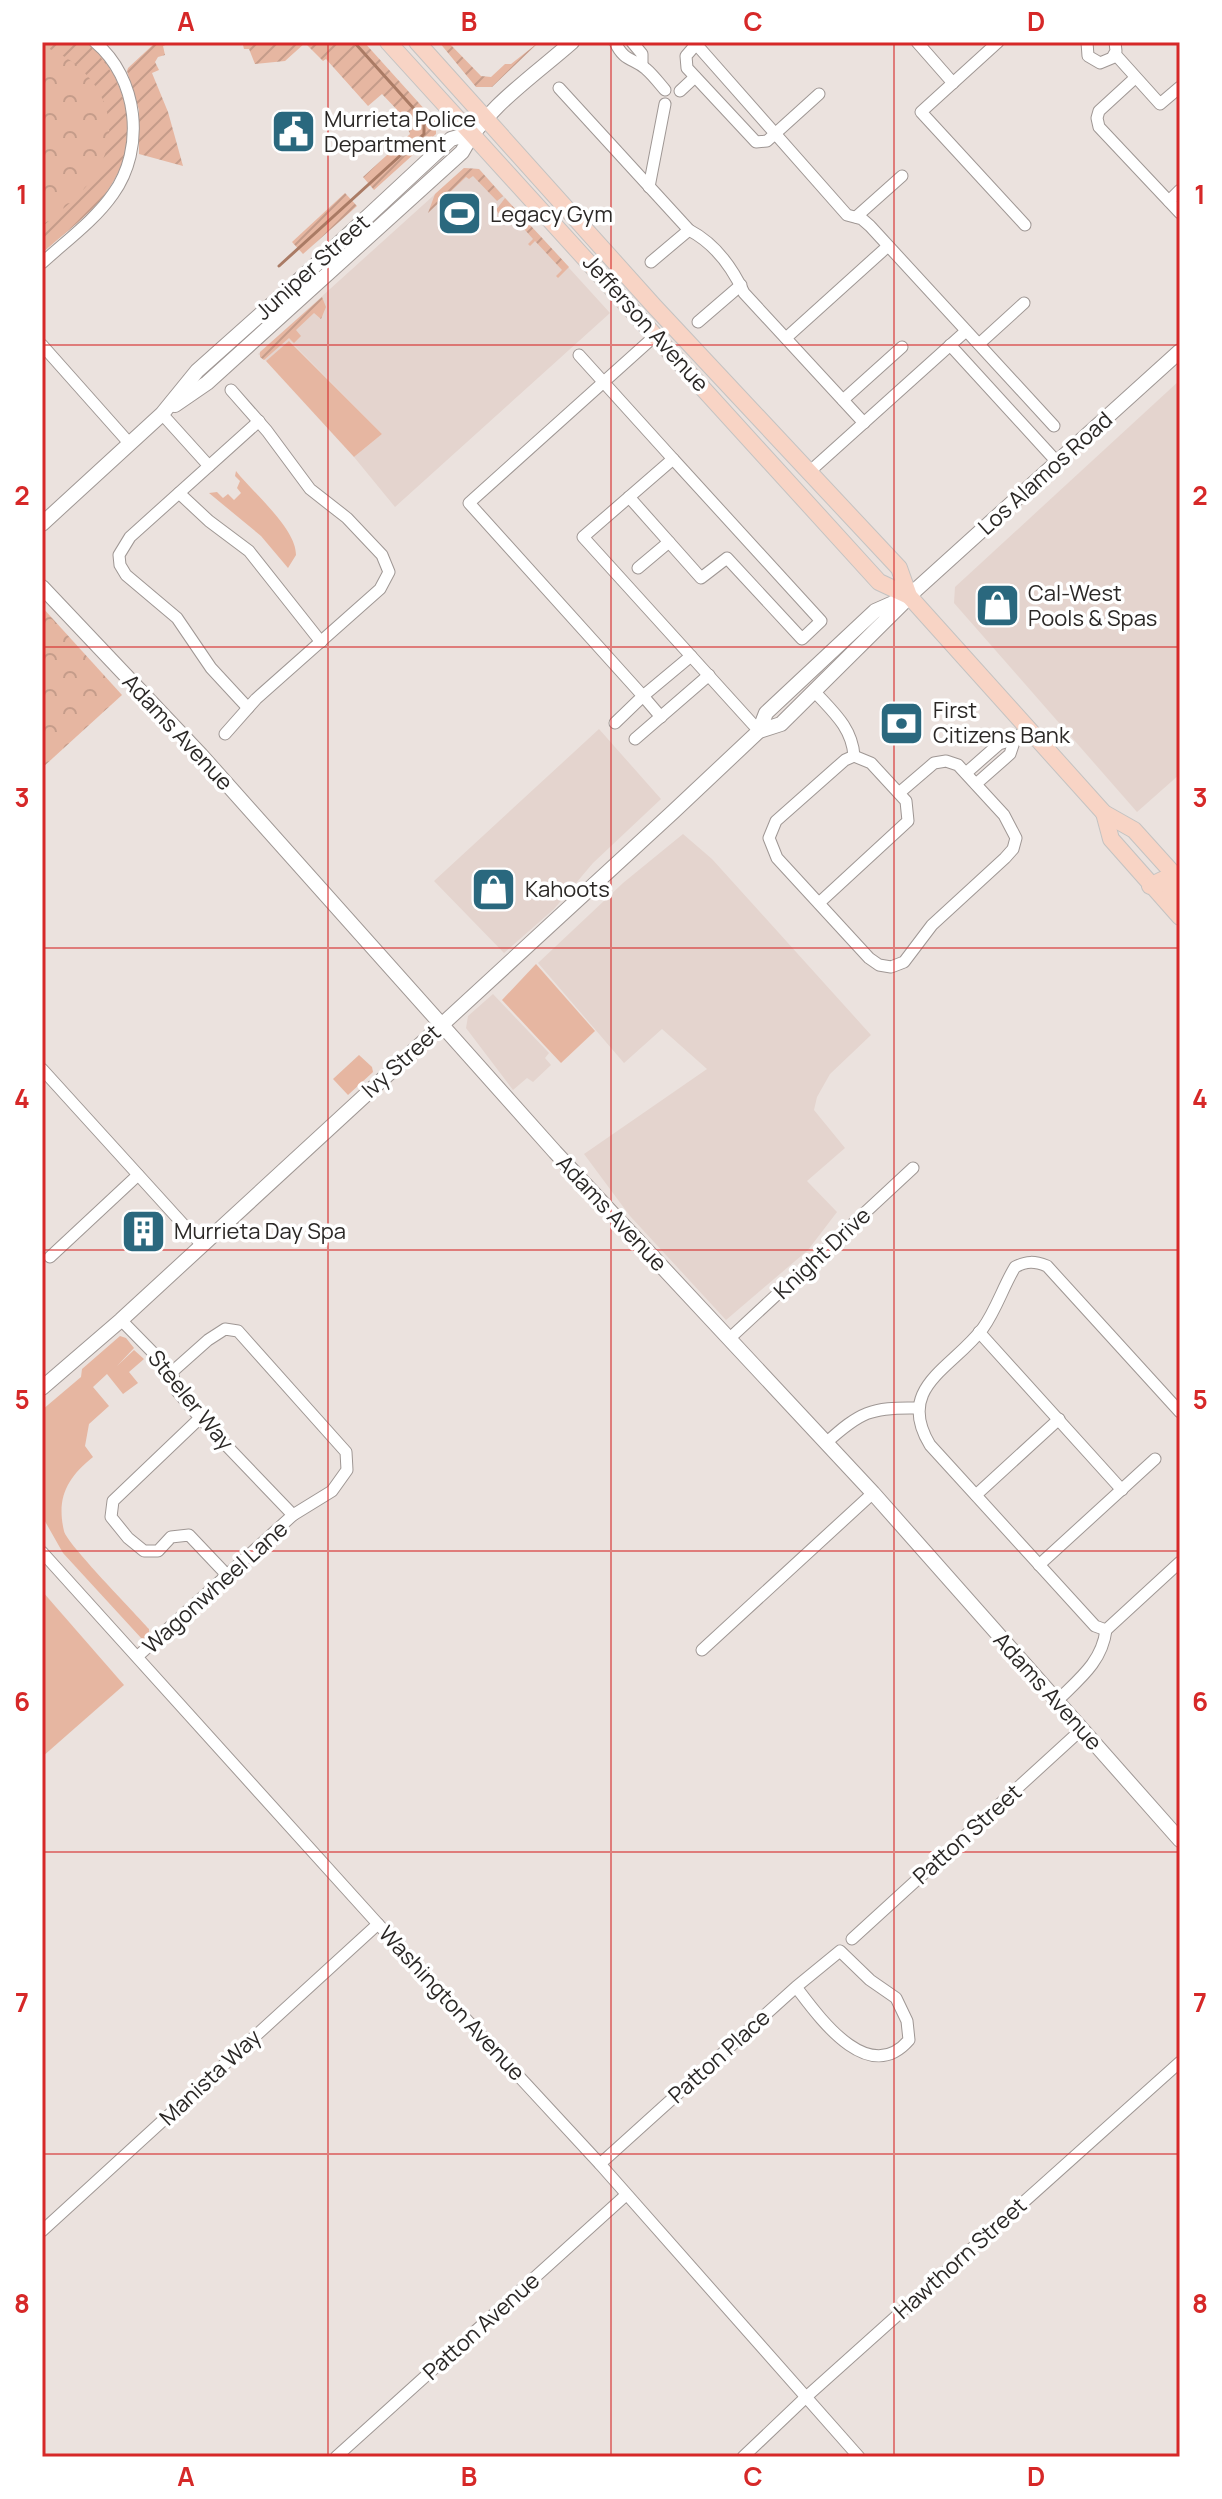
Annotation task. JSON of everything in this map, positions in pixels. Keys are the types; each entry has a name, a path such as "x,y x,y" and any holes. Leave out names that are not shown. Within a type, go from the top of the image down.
{"main road":[{"name":"Jefferson Avenue","path":"388,42 879,582 909,596"},
{"name":"Jefferson Avenue","path":"417,42 654,306 899,568 909,596 1021,734 1104,813 1134,830 1174,862 1180,881"},
{"path":"618,292 626,289 645,306 654,306"},
{"name":"Jefferson Avenue","path":"1104,813 1111,839 1180,917"},
{"path":"1150,886 1162,880 1180,897"}],"street":[{"path":"42,263 113,194 127,169 133,147 134,125 129,94 117,66 95,42"},
{"name":"Juniper Street","path":"42,524 162,414 207,383 462,152 472,133 485,119 572,42"},
{"path":"615,42 632,63 642,65 665,90"},
{"path":"632,42 642,54 642,65"},
{"path":"917,42 953,83"},
{"path":"998,42 921,112 1025,225"},
{"path":"1087,42 1088,56 1095,62 1109,61 1116,45"},
{"path":"819,94 775,135 762,142 749,138 684,61 697,43 775,135 847,215 862,219 1054,426"},
{"path":"1116,45 1135,78 1160,104 1180,87"},
{"path":"680,91 695,77"},
{"path":"1135,78 1099,111 1099,127 1180,213"},
{"path":"559,88 689,230 703,238 734,271 744,293 864,423"},
{"path":"649,187 665,104"},
{"path":"856,217 902,176"},
{"path":"1169,201 1180,190"},
{"path":"651,262 689,230"},
{"path":"786,338 888,246"},
{"path":"698,322 741,285"},
{"path":"979,344 1024,303"},
{"path":"808,473 966,331"},
{"path":"656,335 469,503 661,717"},
{"path":"42,345 130,444"},
{"path":"950,345 1057,462"},
{"path":"843,400 902,347"},
{"name":"Los Alamos Road","path":"909,596 1180,351"},
{"path":"579,355 821,621 802,639 727,558 701,578 629,497"},
{"path":"225,734 248,708 380,589 389,572 387,563 347,518 310,489 259,421 231,390"},
{"path":"162,414 209,466"},
{"path":"1029,431 1045,416"},
{"path":"248,708 211,668 177,618 137,586 120,565 119,555 130,537 259,421"},
{"path":"673,459 583,537 759,731"},
{"path":"179,493 209,521 249,551 321,642"},
{"path":"638,568 669,542"},
{"name":"Adams Avenue","path":"42,587 201,755 555,1152 873,1493 1180,1840"},
{"name":"Ivy Street","path":"42,1388 121,1320 759,731 781,724 909,596"},
{"name":"Ivy Street","path":"759,731 766,713 875,611 909,596"},
{"path":"615,723 691,656"},
{"path":"635,739 709,675"},
{"path":"814,691 847,729 854,756"},
{"path":"966,773 999,744 1021,734"},
{"path":"976,784 1010,754 1021,734"},
{"path":"819,903 908,821 906,801 871,763 854,756 845,760 776,821 771,829 770,841 777,858 869,958 891,967 904,962 932,925 1013,849 1016,838 1004,815 958,765 946,761 934,763 899,793"},
{"path":"44,1076 201,1244"},
{"name":"Knight Drive","path":"730,1338 913,1168"},
{"path":"50,1257 138,1175"},
{"path":"1106,1630 1095,1626 930,1445 921,1430 917,1408 928,1386 979,1332 1015,1267 1025,1262 1037,1262 1047,1266 1180,1412"},
{"name":"Steeler Way","path":"121,1320 172,1372 177,1391 200,1418 293,1515"},
{"name":"Wagonwheel Lane","path":"138,1656 293,1515 332,1491 347,1470 346,1452 238,1331 225,1329 172,1372"},
{"path":"979,1332 1122,1490"},
{"path":"826,1443 848,1423 867,1412 917,1408"},
{"path":"200,1418 113,1501 111,1517 128,1538 144,1551 158,1551 171,1537 189,1535 226,1574"},
{"path":"976,1495 1059,1419"},
{"path":"1039,1565 1155,1459"},
{"path":"702,1650 873,1493"},
{"name":"Washington Avenue","path":"42,1552 600,2164 859,2457"},
{"path":"1057,1701 1091,1668 1102,1650 1106,1630 1180,1562"},
{"name":"Patton Street","path":"852,1939 1082,1729"},
{"name":"Manista Way","path":"42,2231 378,1924"},
{"name":"Patton Place","path":"600,2164 796,1987 840,1951 870,1980 896,1998 907,2021 909,2040 902,2048 875,2056 845,2043 824,2024 796,1987"},
{"name":"Hawthorn Street","path":"743,2457 1180,2062"},
{"name":"Patton Avenue","path":"336,2457 626,2195"}],"shaded area":[{"path":"464,168 479,169 610,313 395,507 354,457 382,434 290,341 266,361 258,354"},
{"path":"1180,380 1180,774 1137,812 954,603 955,587"},
{"path":"599,729 661,799 593,863 554,909 504,953 434,881"},
{"path":"683,834 712,859 871,1035 830,1074 817,1097 814,1110 845,1148 807,1181 837,1212 808,1250 726,1320 630,1216 584,1154 707,1069 662,1029 624,1063 538,963 623,883"},
{"path":"493,994 549,1053 545,1058 551,1065 533,1082 527,1078 513,1090 466,1028 468,1016"}],"green space":[{"path":"80,41 95,49 118,84 128,129 124,159 111,185 84,216 42,253 42,42"},
{"path":"42,42 85,42 101,58 121,93 127,133 117,173 106,193 84,217 42,253 42,227 90,182 105,155 109,135 108,115 92,81 61,55 42,46"},
{"path":"156,42 170,43 163,46 165,55 155,62 159,70 152,73 168,112 183,166 139,154 139,110 127,71"},
{"path":"234,42 364,42 436,122 436,134 374,190 363,177 410,134 402,115 382,94 368,106 326,59 323,61 305,43 285,61 255,64 249,49"},
{"path":"439,42 448,42 481,76 491,77 539,42 492,87 476,87"},
{"path":"464,168 479,169 503,196 497,201 473,176 469,179 466,177 428,213 435,194"},
{"path":"345,193 357,206 303,254 292,242"},
{"path":"505,198 569,267 558,278 556,276 562,270 535,241 530,246 528,244 533,239 510,213 503,218 496,210"},
{"path":"322,297 326,307 321,319 314,313 296,330 301,336 294,343 289,338 264,360 260,357 260,352"},
{"path":"289,341 382,434 354,457 266,361"},
{"path":"236,471 289,534 296,555 288,568 261,536 209,493 217,492 223,498 228,494 234,500 241,493 237,488 240,481 235,476"},
{"path":"42,607 122,695 42,768"},
{"path":"536,964 595,1031 561,1063 502,1000"},
{"path":"359,1055 372,1067 373,1072 348,1095 333,1079"},
{"path":"120,1336 134,1348 117,1366 134,1350 144,1359 129,1372 138,1383 123,1394 107,1374 93,1387 109,1406 89,1424 85,1446 93,1457 77,1472 66,1489 62,1519 64,1531 76,1549 149,1629 149,1636 142,1639 63,1553 42,1516 42,1410 81,1377 82,1369"},
{"path":"42,1591 124,1685 42,1757"}],"waterway":[{"path":"279,266 424,134 424,120 354,42"}],"place":[{"name":"Murrieta Police Department","path":"293,132"},
{"name":"Legacy Gym","path":"459,214"},
{"name":"Cal-West Pools & Spas","path":"997,606"},
{"name":"First Citizens Bank","path":"902,723"},
{"name":"Kahoots","path":"494,889"},
{"name":"Murrieta Day Spa","path":"143,1231"}]}
